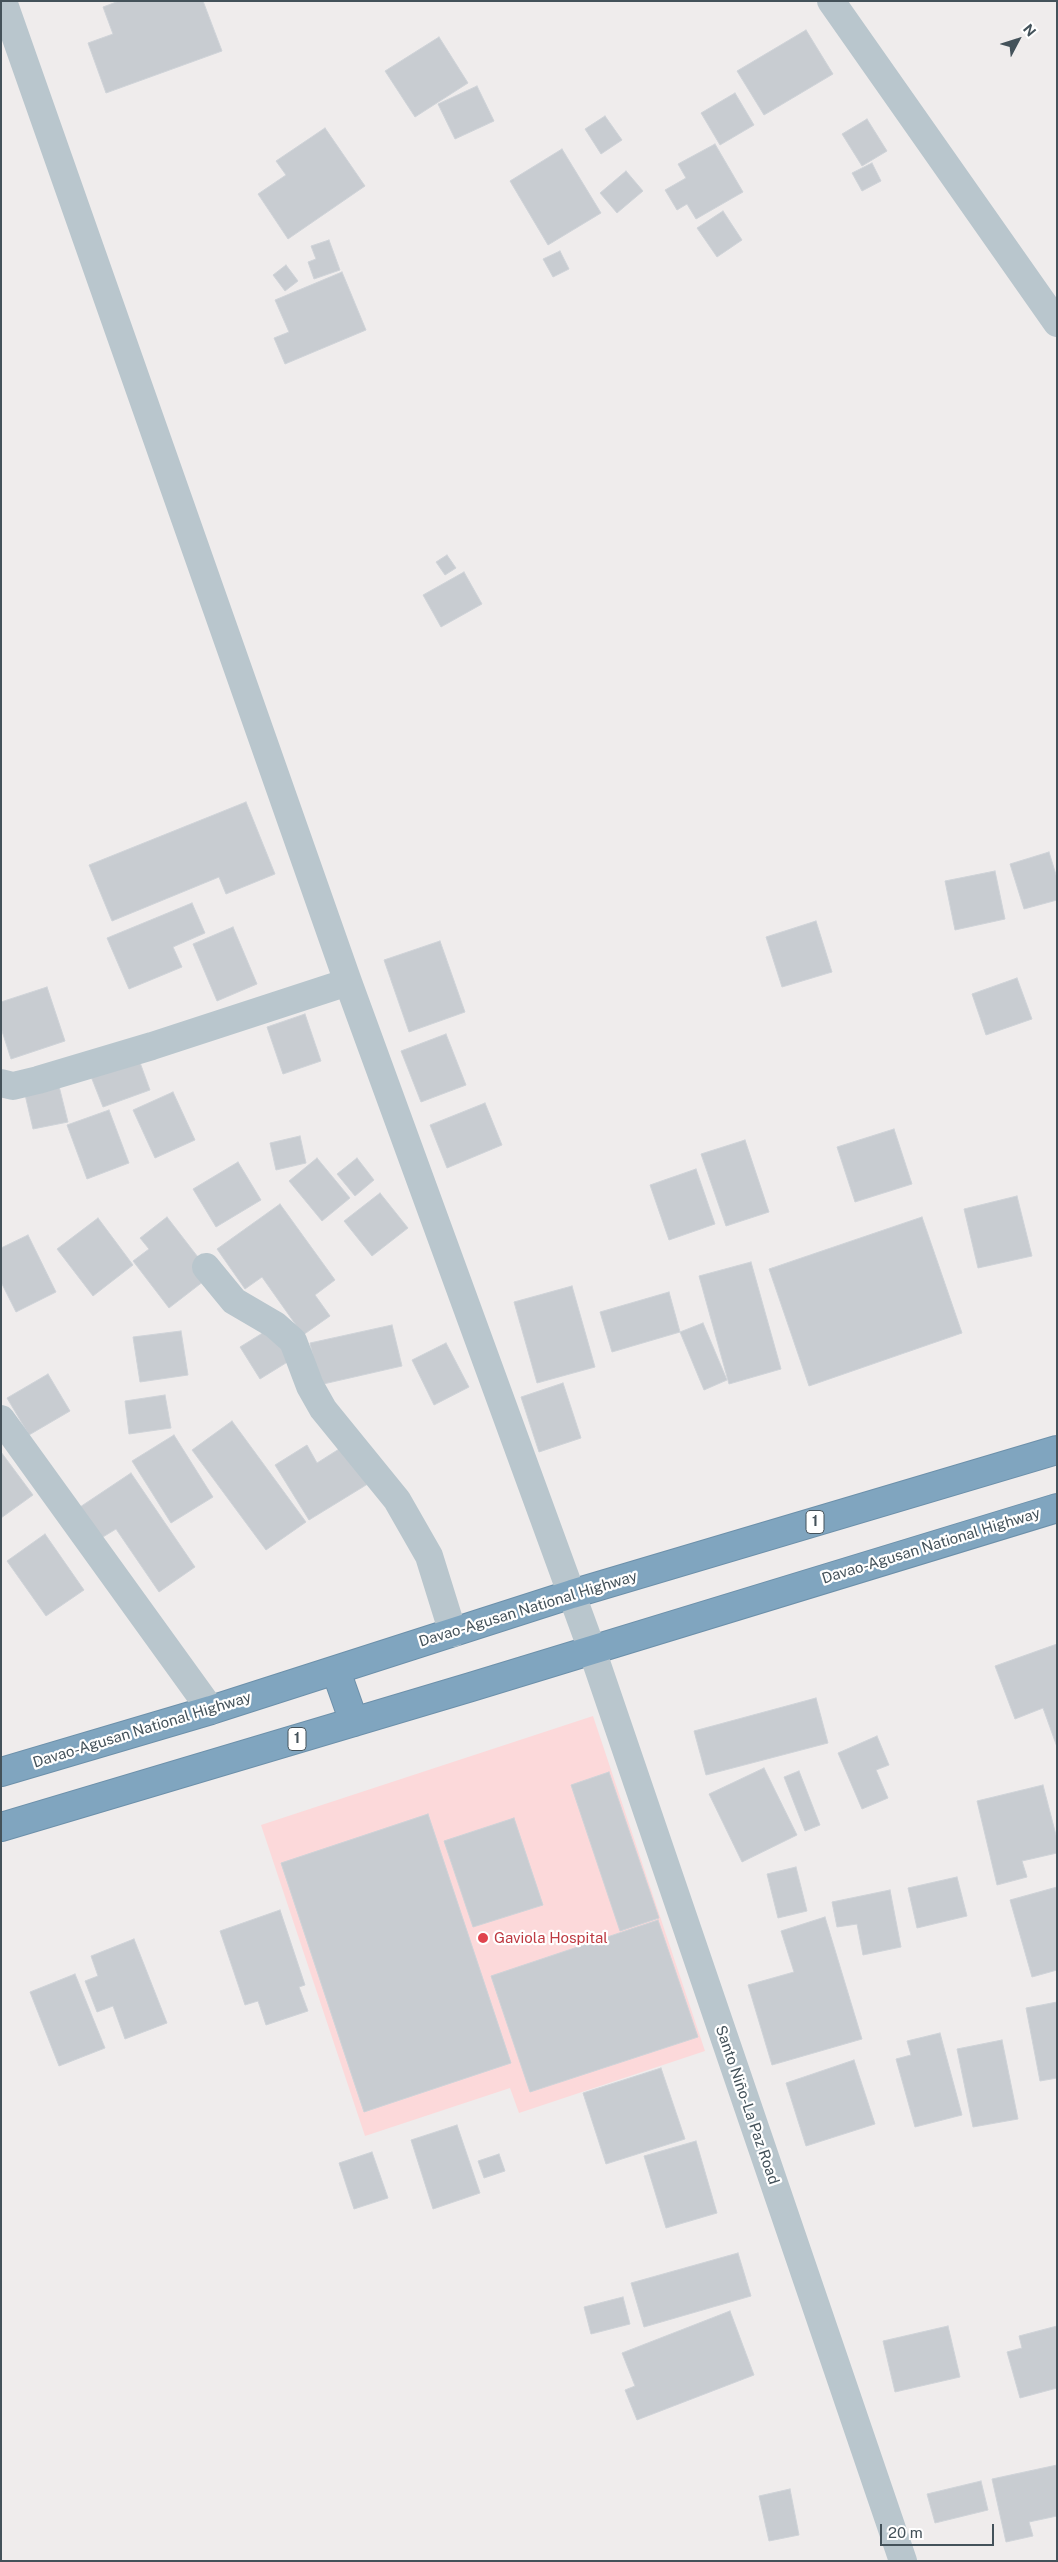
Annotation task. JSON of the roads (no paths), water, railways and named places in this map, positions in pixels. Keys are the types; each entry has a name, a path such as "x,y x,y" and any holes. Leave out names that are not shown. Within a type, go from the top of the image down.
{"highway":[{"name":"Davao-Agusan National Highway","path":"1,1772 211,1710 572,1594 1057,1450"},
{"name":"Davao-Agusan National Highway","path":"1,1827 354,1722 1057,1508"},
{"path":"336,1671 354,1722"}],"street":[{"name":"Santo Niño-La Paz Road","path":"3,1 348,982 592,1650 902,2561"},
{"path":"831,1 1057,323"},
{"path":"1,1084 12,1086 38,1080 152,1046 348,982"},
{"path":"206,1267 234,1301 275,1325 292,1341 310,1386 323,1409 396,1500 429,1556 453,1633"},
{"path":"1,1419 211,1710"}],"place":[{"name":"Gaviola Hospital","path":"483,1938"}]}
